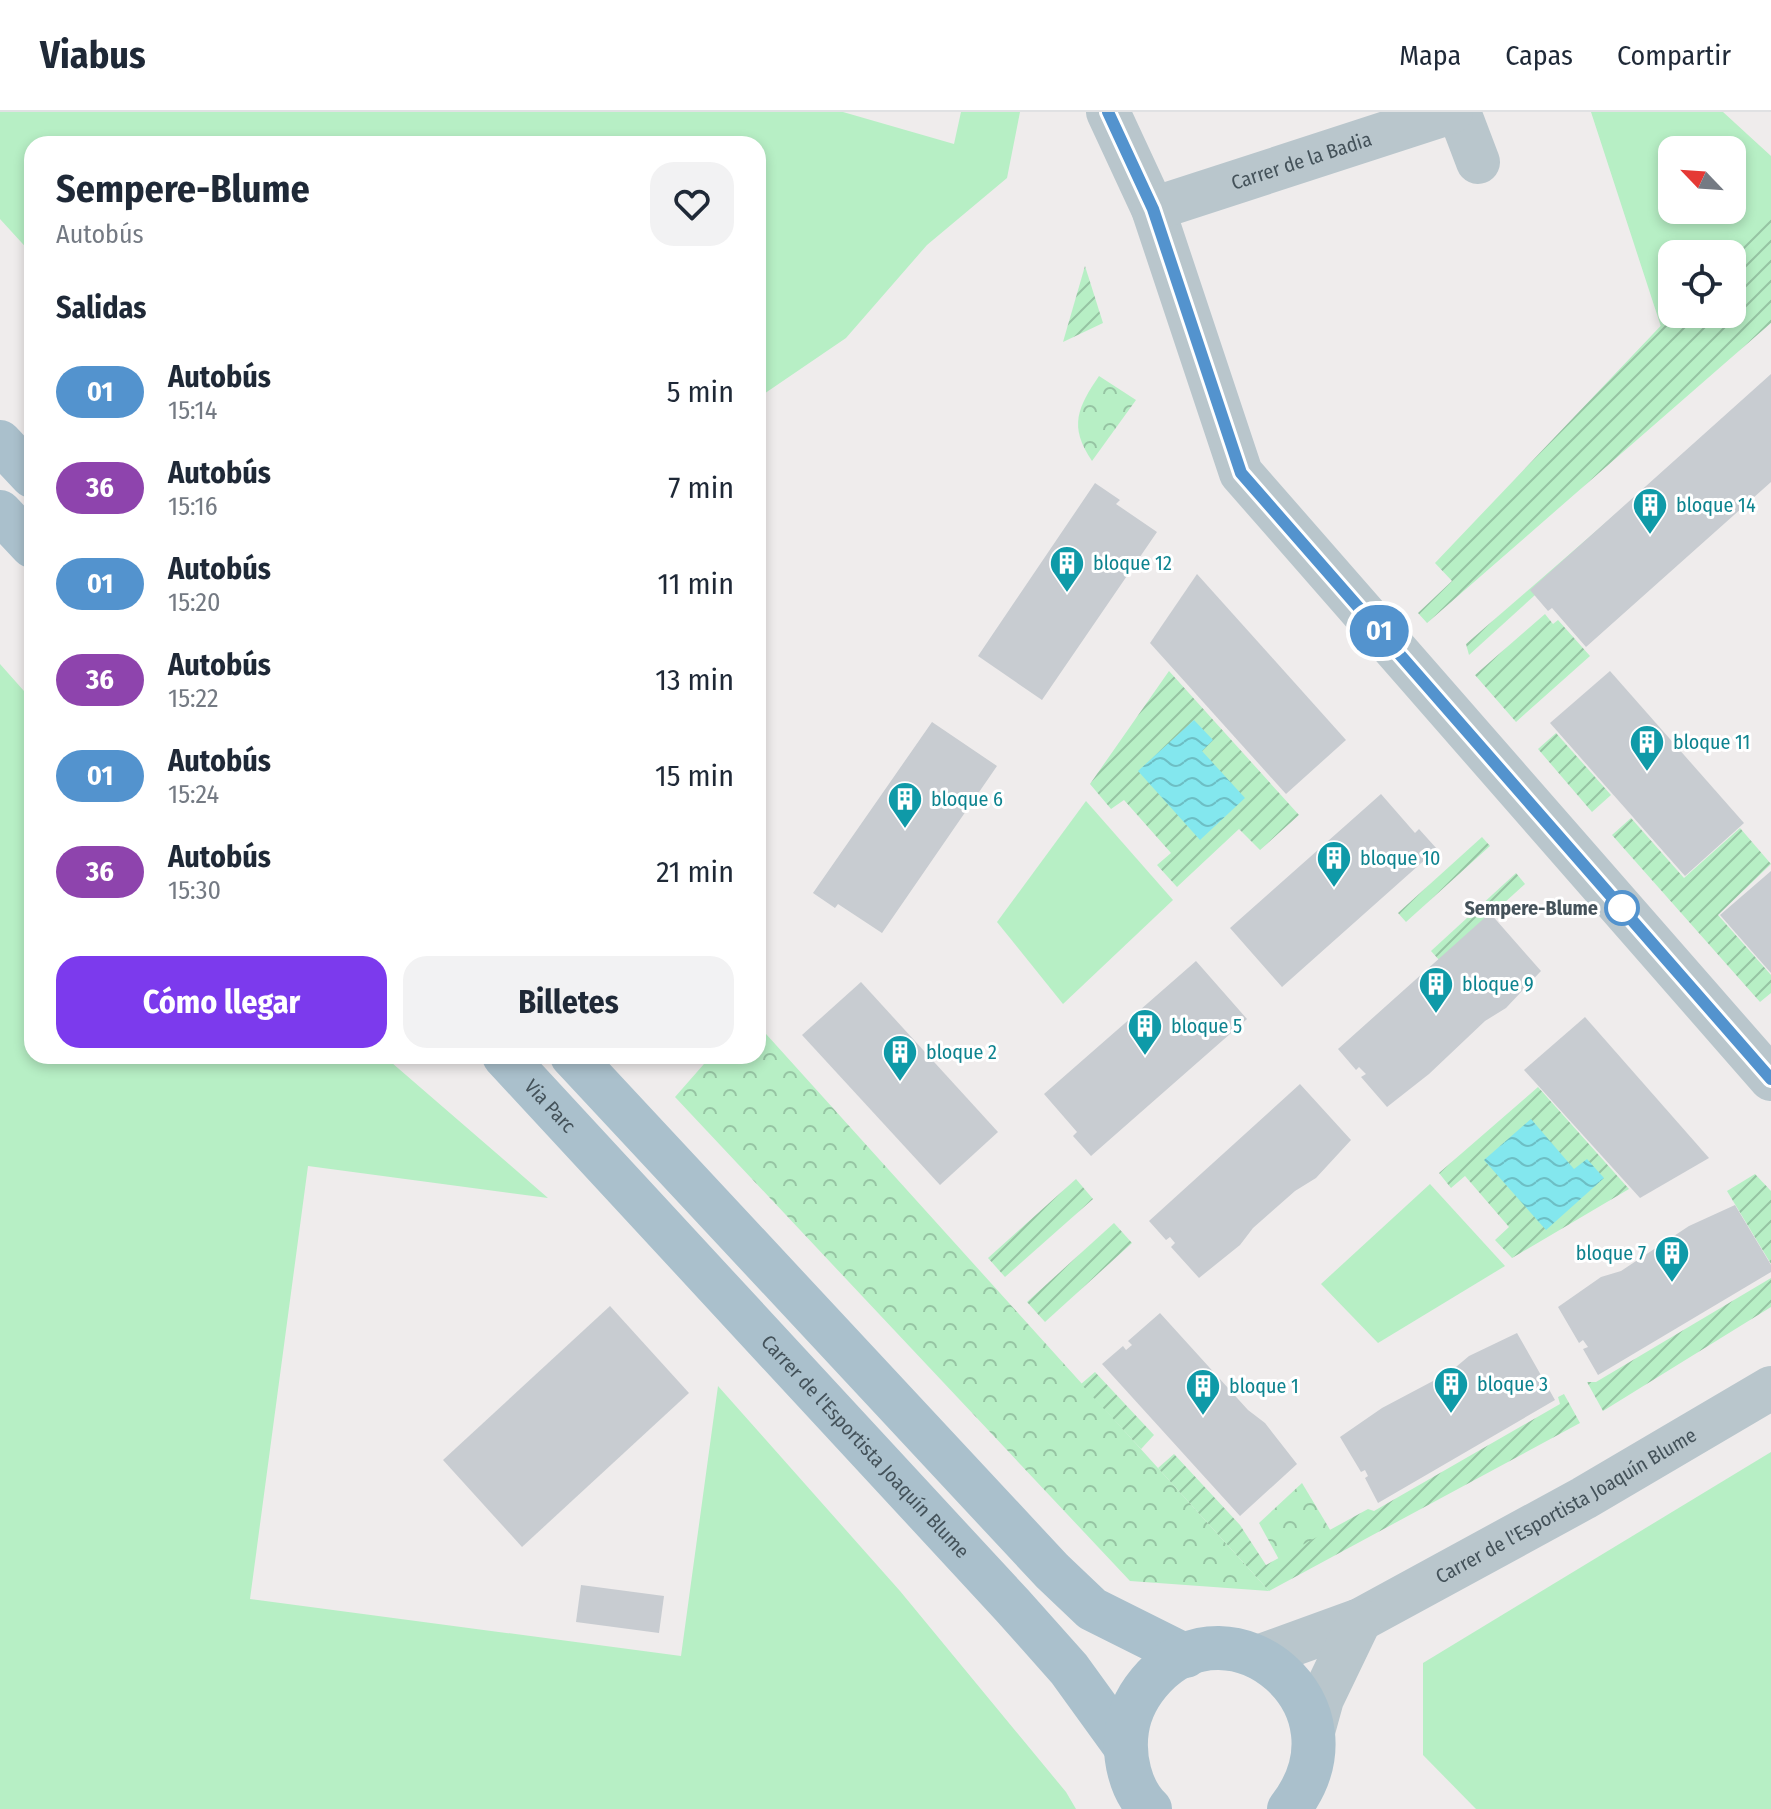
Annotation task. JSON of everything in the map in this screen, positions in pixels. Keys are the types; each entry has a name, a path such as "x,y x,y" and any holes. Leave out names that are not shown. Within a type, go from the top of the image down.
{"main road":[{"path":"0,442 24,468"},
{"path":"0,512 24,538"},
{"name":"Via Parc","path":"511,1064 598,1157"},
{"path":"579,1064 1052,1571 1092,1609 1186,1656"},
{"name":"Carrer de l'Esportista Joaquín Blume","path":"598,1157 1012,1605 1069,1669 1124,1745"},
{"path":"1150,1809 1130,1776 1124,1745 1129,1717 1141,1691 1161,1670 1186,1656 1222,1650 1258,1657 1295,1685 1307,1705 1314,1728 1314,1760 1301,1803"}],"street":[{"path":"1108,112 1153,209 1241,473 1771,1079"},
{"path":"1140,112 1148,142 1153,209"},
{"name":"Carrer de la Badia","path":"1153,209 1451,112"},
{"path":"1459,112 1478,162"},
{"name":"Carrer de l'Esportista Joaquín Blume","path":"1258,1657 1360,1620 1584,1498 1771,1388"},
{"path":"1314,1728 1322,1699 1360,1620"}],"green space":[{"path":"0,112 843,112 954,144 961,112 1020,112 1007,178 927,245 846,338 766,393 766,136 24,136 24,245 0,219"},
{"path":"1591,112 1723,112 1771,156 1771,235 1746,247 1746,240 1658,240 1658,318"},
{"path":"1771,211 1771,323 1427,623 1418,613 1452,581 1435,563 1659,328 1746,328 1746,240 1743,240"},
{"path":"1085,266 1103,323 1063,342"},
{"path":"1661,328 1680,328 1665,339"},
{"path":"1099,376 1136,400 1092,461 1078,427 1081,407"},
{"path":"1618,512 1623,515 1469,655 1466,644"},
{"path":"1545,614 1553,624 1558,620 1590,656 1516,722 1475,675"},
{"path":"0,664 24,691 24,1064 393,1064 548,1198 308,1166 250,1599 681,1656 718,1386 900,1591 1066,1792 1076,1809 0,1809"},
{"path":"1169,671 1299,815 1260,850 1239,829 1177,887 1157,865 1171,853 1124,800 1111,809 1090,784"},
{"path":"1556,733 1611,795 1592,812 1538,749"},
{"path":"1086,801 1173,900 1063,1004 997,922"},
{"path":"1631,818 1684,878 1740,828 1771,864 1718,915 1771,975 1771,993 1760,1002 1612,835"},
{"path":"1482,837 1490,846 1406,922 1398,913"},
{"path":"1516,873 1525,884 1440,961 1431,951"},
{"path":"766,1034 1269,1591 1130,1581 675,1097 704,1064 766,1064"},
{"path":"1538,1087 1629,1189 1512,1258 1495,1240 1509,1227 1465,1176 1451,1188 1439,1173"},
{"path":"1755,1174 1771,1191 1771,1264 1727,1191"},
{"path":"1076,1179 1093,1199 1005,1277 988,1258"},
{"path":"1430,1184 1505,1266 1378,1343 1321,1284"},
{"path":"1114,1223 1132,1243 1045,1322 1027,1302"},
{"path":"1771,1278 1771,1307 1603,1411 1587,1382 1596,1382"},
{"path":"1095,1372 1154,1435 1141,1449 1081,1384"},
{"path":"1564,1394 1580,1423 1269,1591 1158,1468 1174,1454 1240,1525 1266,1565 1368,1509 1374,1511 1560,1404 1558,1397"},
{"path":"1771,1452 1771,1809 1476,1809 1423,1755 1423,1663"},
{"path":"1302,1483 1332,1533 1282,1565 1259,1523"}],"water":[{"path":"1194,720 1213,740 1202,751 1245,798 1200,840 1138,771"},
{"path":"1531,1119 1574,1169 1587,1159 1604,1178 1546,1230 1484,1160"}],"building":[{"name":"bloque 14","path":"1771,374 1771,482 1586,647 1552,608 1548,611 1530,590"},
{"name":"bloque 12","path":"1095,483 1120,500 1116,504 1157,532 1042,700 978,656"},
{"path":"1197,574 1346,740 1286,794 1150,643"},
{"name":"bloque 11","path":"1610,671 1744,823 1685,876 1550,723"},
{"name":"bloque 6","path":"932,722 997,766 882,933 838,904 835,908 813,893"},
{"name":"bloque 10","path":"1381,794 1415,833 1419,829 1437,849 1282,987 1230,928"},
{"path":"1771,871 1771,973 1720,915"},
{"name":"bloque 9","path":"1490,913 1541,971 1506,1008 1485,1021 1429,1074 1387,1107 1361,1077 1366,1074 1359,1067 1356,1070 1338,1049"},
{"name":"bloque 5","path":"1196,961 1247,1019 1091,1156 1073,1136 1077,1132 1044,1094"},
{"name":"bloque 2","path":"861,982 998,1132 940,1185 802,1035"},
{"path":"1585,1017 1709,1158 1640,1198 1524,1070"},
{"path":"1300,1084 1351,1140 1316,1178 1295,1191 1253,1228 1240,1245 1199,1278 1171,1247 1175,1243 1170,1237 1166,1240 1149,1221"},
{"name":"bloque 7","path":"1735,1205 1771,1265 1771,1272 1598,1375 1583,1349 1588,1347 1583,1340 1579,1343 1558,1307 1601,1277 1621,1271 1689,1226"},
{"path":"610,1306 689,1393 522,1547 443,1460"},
{"name":"bloque 1","path":"1160,1313 1248,1410 1265,1423 1297,1464 1240,1516 1102,1364 1123,1346 1126,1350 1132,1345 1128,1341"},
{"name":"bloque 3","path":"1517,1333 1555,1400 1378,1503 1365,1478 1368,1476 1365,1470 1361,1472 1340,1437 1382,1408 1450,1372 1469,1356"},
{"path":"581,1585 664,1596 659,1633 576,1622"}],"bus line":[{"name":"01","path":"1108,112 1153,209 1241,473 1771,1079"}],"place":[{"name":"bloque 14","path":"1650,536"},
{"name":"bloque 12","path":"1067,594"},
{"name":"bloque 11","path":"1647,773"},
{"name":"bloque 6","path":"905,830"},
{"name":"bloque 10","path":"1334,889"},
{"name":"Sempere-Blume","path":"1622,908"},
{"name":"bloque 9","path":"1436,1015"},
{"name":"bloque 5","path":"1145,1057"},
{"name":"bloque 2","path":"900,1083"},
{"name":"bloque 7","path":"1672,1284"},
{"name":"bloque 3","path":"1451,1415"},
{"name":"bloque 1","path":"1203,1417"}]}
